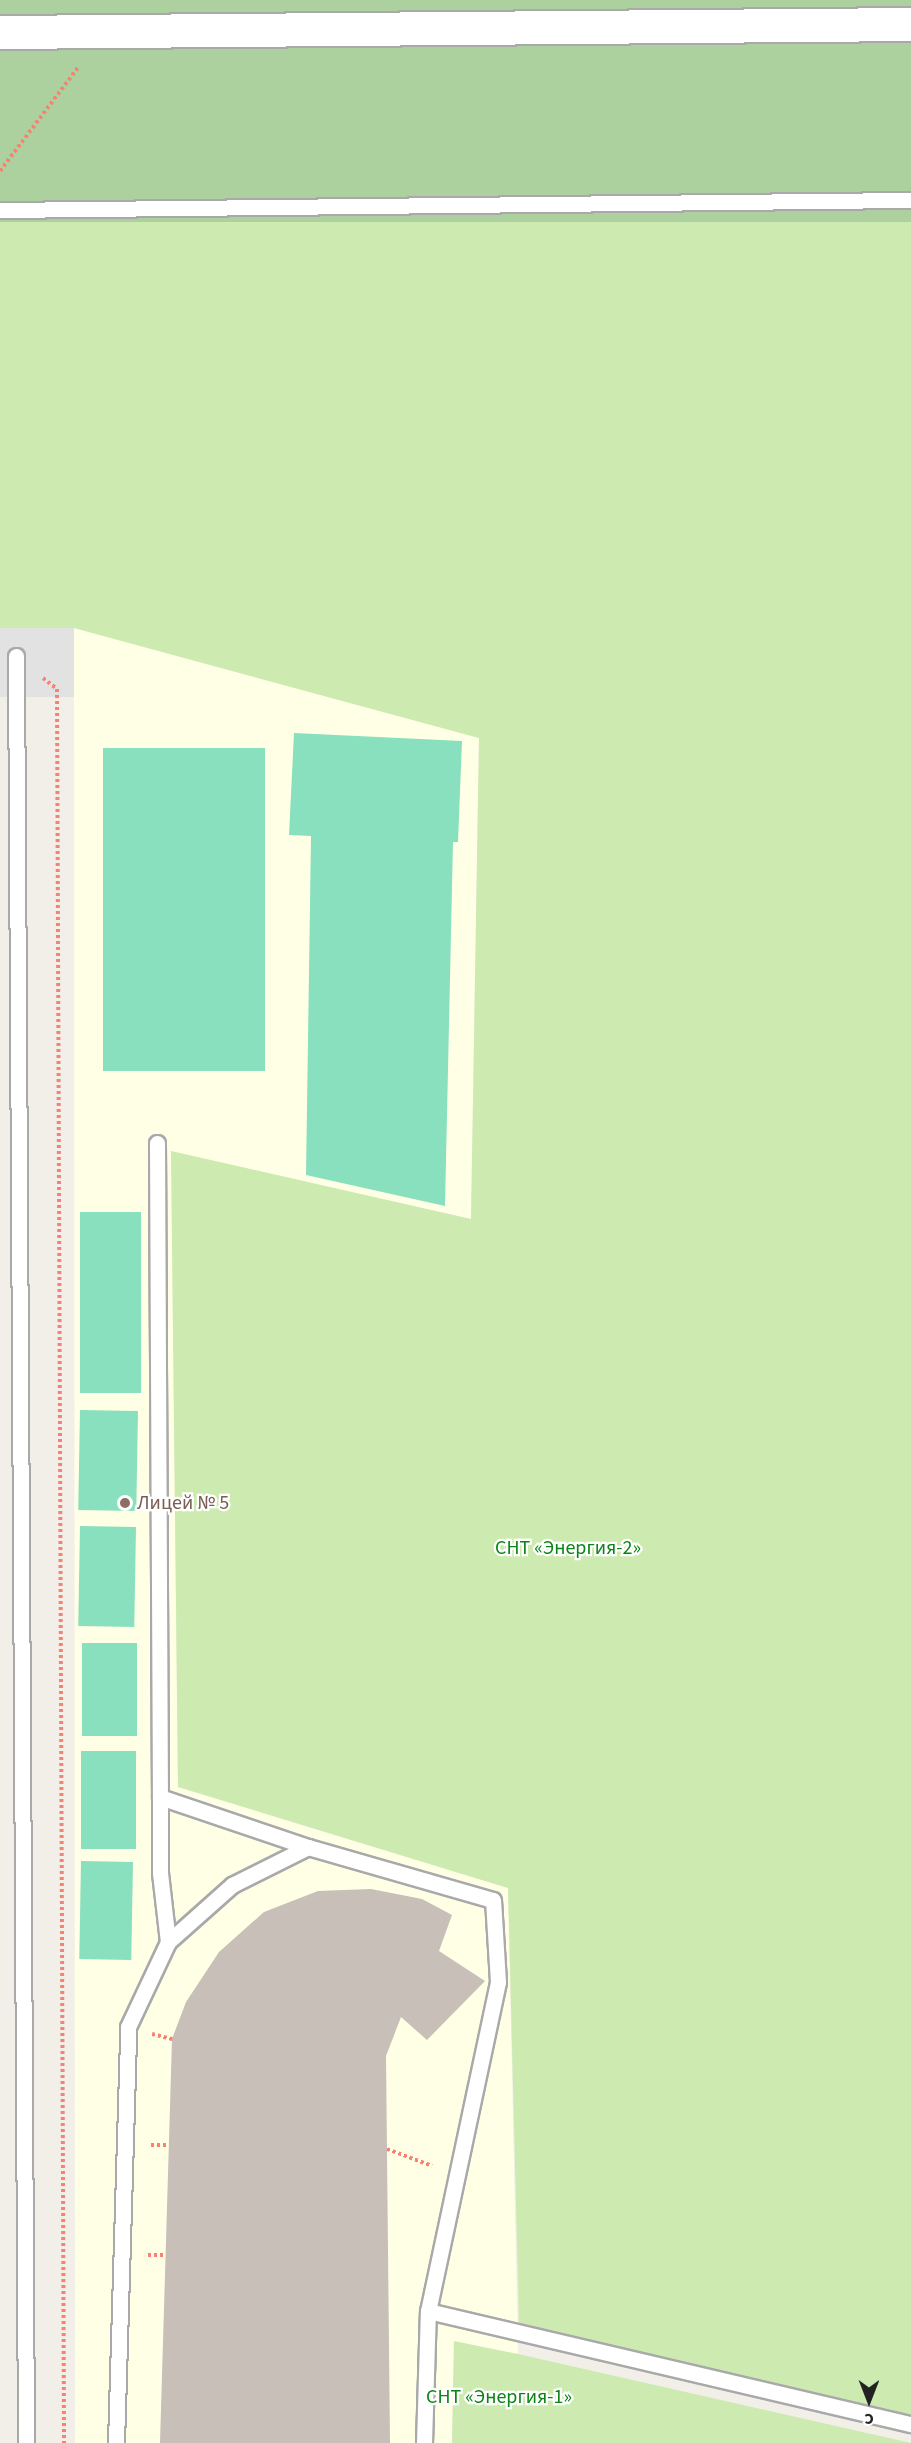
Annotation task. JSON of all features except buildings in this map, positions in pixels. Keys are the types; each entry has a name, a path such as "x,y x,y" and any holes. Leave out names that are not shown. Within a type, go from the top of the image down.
{"street":[{"path":"0,32 911,24"}],"lane":[{"path":"0,210 911,200"},
{"path":"16,656 26,2443"},
{"path":"157,1143 160,1873 168,1942"},
{"path":"160,1797 308,1847 493,1900 498,1982 428,2311 424,2443"},
{"path":"116,2443 128,2027 168,1942 232,1885 308,1847"},
{"path":"428,2311 911,2424"}],"path":[{"path":"0,171 101,31"},
{"path":"16,656 57,689 64,2443"}],"shaded area":[{"path":"0,628 74,628 74,697 0,697"},
{"name":"Лицей № 5","path":"74,628 479,738 471,1219 171,1152 178,1787 508,1888 518,2354 454,2342 452,2443 75,2443"}],"green space":[{"path":"0,0 911,0 911,222 0,222"},
{"name":"СНТ «Энергия-2»","path":"911,219 911,2416 519,2325 508,1888 178,1787 171,1151 471,1219 479,738 74,628 0,629 0,222"},
{"path":"294,733 462,741 458,842 453,842 445,1206 306,1175 311,836 289,835"},
{"path":"103,748 265,748 265,1071 103,1071"},
{"path":"80,1212 141,1212 141,1393 80,1393"},
{"path":"80,1410 138,1411 136,1511 78,1510"},
{"path":"80,1526 136,1527 134,1627 78,1626"},
{"path":"82,1643 137,1643 137,1736 82,1736"},
{"path":"81,1751 136,1751 136,1849 81,1849"},
{"path":"81,1861 133,1862 131,1960 79,1959"},
{"name":"СНТ «Энергия-1»","path":"454,2341 518,2354 911,2443 452,2443"}],"place":[{"name":"Лицей № 5","path":"125,1503"}]}
